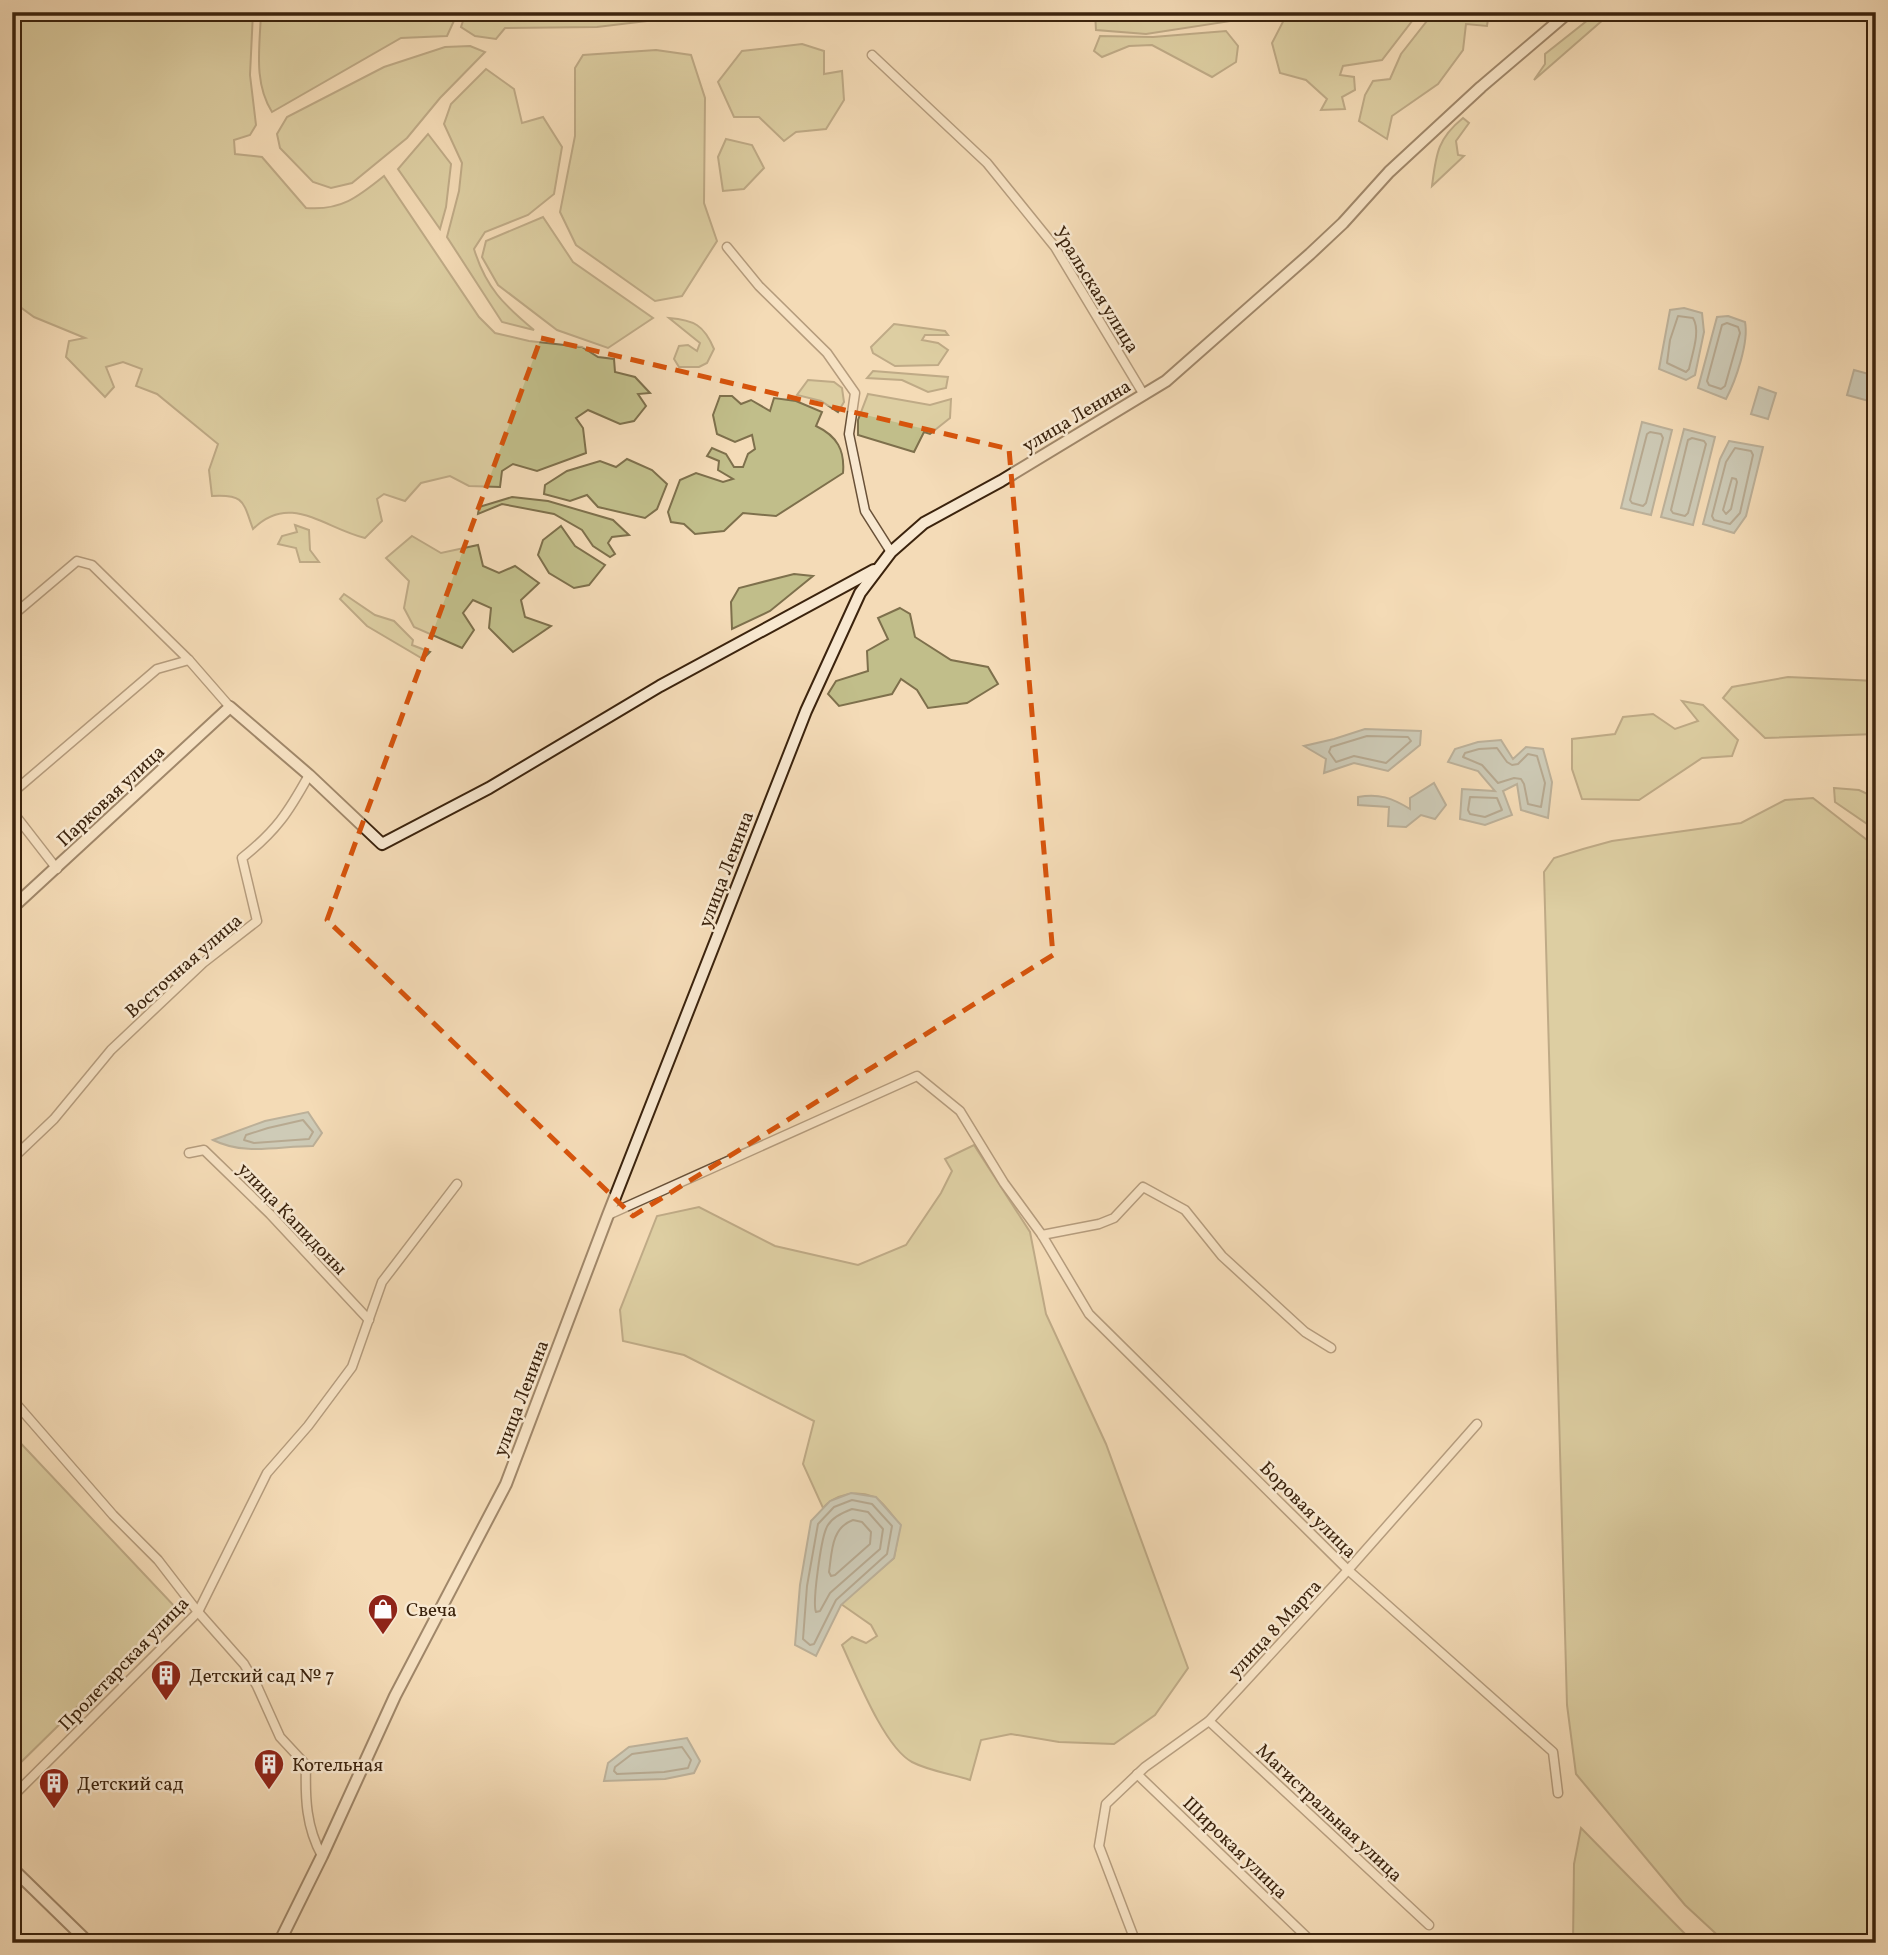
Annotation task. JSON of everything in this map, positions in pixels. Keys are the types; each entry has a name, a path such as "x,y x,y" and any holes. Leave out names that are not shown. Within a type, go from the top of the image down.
{"street":[{"name":"улица Ленина","path":"279,1943 395,1696 506,1485 608,1215 806,710 860,593 891,552 924,523 1166,381 1310,254 1389,173 1519,53 1569,12"},
{"name":"Уральская улица","path":"872,55 988,163 1047,236 1144,395"},
{"path":"727,247 759,286 827,353 855,393 849,434 865,511 891,552"},
{"path":"12,616 77,561 92,565 190,660 230,707 309,775 382,844 488,788 660,686 880,567"},
{"path":"12,793 157,669 190,660"},
{"name":"Парковая улица","path":"12,908 230,707"},
{"name":"Восточная улица","path":"12,1159 54,1119 111,1050 204,963 257,921 242,858 268,838 291,808 309,775"},
{"path":"12,811 57,869"},
{"name":"Боровая улица","path":"608,1215 917,1076 960,1111 1004,1183 1042,1235 1089,1314 1348,1570 1553,1752 1558,1793"},
{"name":"улица Капидоны","path":"189,1153 204,1150 270,1214 369,1320"},
{"name":"Пролетарская улица","path":"12,1797 198,1612 267,1473 308,1426 352,1367 382,1282 457,1184"},
{"path":"1042,1235 1098,1224 1114,1218 1143,1187 1185,1210 1222,1256 1305,1332 1331,1348"},
{"path":"12,1399 113,1515 158,1560 198,1612 244,1664 280,1737 306,1765 305,1803 312,1837 322,1856"},
{"name":"улица 8 Марта","path":"1136,1943 1099,1846 1106,1804 1137,1774 1209,1721 1477,1424"},
{"name":"Магистральная улица","path":"1209,1721 1429,1925"},
{"name":"Широкая улица","path":"1137,1774 1313,1943"},
{"path":"12,1868 89,1943"}],"highlighted area":[{"path":"541,338 1009,449 1053,955 633,1216 327,920"}],"shaded area":[{"path":"12,12 253,12 250,75 256,125 250,135 234,140 235,154 262,157 306,208 339,205 384,176 479,317 495,333 529,341 582,347 598,357 614,359 615,372 635,377 650,393 638,394 646,406 634,421 620,424 588,410 576,418 583,428 586,453 537,471 513,464 502,471 500,487 469,486 450,476 421,483 405,501 384,494 377,499 382,521 365,538 294,513 280,513 267,518 253,529 244,506 237,498 212,496 209,470 218,444 157,394 136,386 142,369 123,362 106,367 114,387 105,397 66,357 69,341 85,338 34,317 12,301"},
{"path":"261,12 458,12 447,36 401,38 272,112 260,76"},
{"path":"466,12 689,12 688,16 597,27 505,28 496,39 475,36 461,27"},
{"path":"1095,12 1232,12 1231,21 1146,34 1096,30"},
{"path":"1288,12 1419,12 1382,60 1343,66 1340,75 1354,77 1355,90 1342,97 1345,109 1321,110 1327,99 1306,80 1280,73 1272,43"},
{"path":"1434,12 1489,12 1487,26 1466,24 1463,50 1438,84 1392,116 1387,139 1359,121 1365,95 1373,81 1390,79 1401,54"},
{"path":"1598,12 1612,12 1534,80 1545,64 1545,54"},
{"path":"1226,31 1238,46 1236,62 1212,77 1152,45 1129,46 1102,57 1094,51 1100,36 1153,37"},
{"path":"802,44 824,51 824,74 842,71 844,100 826,129 796,132 784,141 759,117 734,117 718,82 742,51"},
{"path":"470,46 485,52 440,98 407,138 352,183 331,188 313,182 280,148 277,134 287,117 384,67 445,47"},
{"path":"656,50 691,55 705,98 704,203 717,241 682,296 655,301 576,245 560,212 575,136 575,68 583,55"},
{"path":"486,69 514,89 522,123 543,117 562,147 554,194 528,215 485,232 474,249 484,275 497,295 534,330 502,322 447,237 459,191 462,163 444,124 451,104"},
{"path":"1463,118 1469,123 1456,141 1458,155 1464,156 1432,186 1439,148 1448,133"},
{"path":"428,134 451,164 446,207 440,229 398,169"},
{"path":"726,139 752,145 764,168 744,189 723,191 718,157"},
{"path":"543,217 573,262 653,318 608,348 557,330 498,285 482,257 486,241"},
{"path":"669,318 692,322 702,329 714,349 707,363 699,367 679,367 674,359 679,346 688,345 697,351 700,343"},
{"path":"894,324 945,331 948,335 925,335 922,340 938,343 948,350 938,365 895,366 873,353 871,347"},
{"path":"873,371 948,377 946,388 928,392 902,380 867,378"},
{"path":"808,380 834,382 842,388 844,402 838,412 821,401 797,395"},
{"path":"868,394 930,405 951,399 950,418 930,434 924,432 914,452 858,435 858,420"},
{"path":"720,396 732,396 741,404 751,400 770,411 774,398 796,401 822,412 816,426 829,434 838,445 843,457 843,473 776,516 743,513 724,531 695,534 684,524 671,522 668,512 680,480 696,473 723,482 733,479 718,470 719,461 707,456 712,448 726,454 734,467 743,467 748,454 755,449 752,435 735,442 717,434 713,415"},
{"path":"627,459 652,470 667,484 657,509 645,518 598,507 587,495 570,501 544,494 545,485 567,471 600,461 616,467"},
{"path":"512,497 548,501 613,520 629,535 612,537 608,543 615,554 610,557 593,546 582,530 554,514 502,504 478,514 479,507"},
{"path":"295,525 309,530 310,550 319,562 300,562 296,548 278,544 282,536 297,532"},
{"path":"561,526 575,546 605,565 589,585 574,588 549,573 538,555 543,540"},
{"path":"412,536 441,553 478,545 483,566 499,573 515,566 539,583 521,600 525,617 551,626 513,652 489,628 491,608 473,600 463,613 474,630 462,648 414,627 404,608 409,581 386,558"},
{"path":"794,574 813,576 770,611 732,629 731,602 739,588"},
{"path":"344,594 375,615 394,621 413,640 412,645 430,652 423,659 367,626 340,599"},
{"path":"900,608 910,614 915,637 951,660 988,667 998,684 967,703 928,708 917,690 901,679 892,694 839,706 828,694 836,681 868,671 867,651 888,639 878,618"},
{"path":"1788,677 1876,681 1876,734 1765,738 1723,698 1732,687"},
{"path":"1682,701 1703,705 1738,740 1732,756 1702,758 1639,800 1582,799 1572,769 1572,739 1615,734 1623,717 1653,714 1675,729 1698,721"},
{"path":"1834,788 1859,790 1876,798 1876,830 1835,802"},
{"path":"1813,798 1876,847 1876,1936 1868,1943 1726,1943 1685,1905 1576,1774 1567,1705 1544,872 1554,858 1612,841 1741,823 1785,800"},
{"path":"974,1145 1030,1232 1046,1314 1106,1444 1188,1668 1155,1715 1114,1744 1059,1742 1011,1734 981,1740 970,1780 919,1765 902,1754 881,1726 842,1645 852,1637 866,1643 877,1636 871,1625 841,1604 894,1558 900,1525 881,1502 867,1495 840,1497 823,1508 803,1464 814,1421 684,1355 623,1341 620,1310 657,1216 699,1207 775,1246 858,1265 906,1245 941,1193 952,1171 945,1159"},
{"path":"12,1434 177,1609 12,1771"},
{"path":"1581,1828 1694,1943 1573,1943 1574,1864"}],"water":[{"path":"1684,308 1702,313 1704,332 1695,375 1686,380 1659,369 1670,310"},
{"path":"1728,316 1745,322 1746,330 1741,361 1726,399 1698,388 1717,317"},
{"path":"1854,370 1876,376 1876,403 1847,395"},
{"path":"1759,387 1776,393 1768,419 1751,414"},
{"path":"1642,422 1672,430 1651,515 1621,508"},
{"path":"1684,429 1715,437 1693,525 1661,517"},
{"path":"1729,441 1763,447 1746,516 1734,533 1703,524 1720,459"},
{"path":"1365,729 1421,731 1420,745 1388,771 1354,763 1324,773 1326,759 1304,746 1334,739"},
{"path":"1501,740 1513,759 1526,747 1543,749 1552,782 1548,818 1521,810 1517,784 1503,791 1512,815 1485,825 1460,819 1462,789 1495,791 1478,771 1448,762 1455,749 1478,742"},
{"path":"1434,783 1446,805 1435,819 1421,815 1406,827 1388,826 1389,807 1358,805 1358,797 1379,796 1410,809 1410,798"},
{"path":"308,1112 322,1133 313,1146 250,1149 237,1148 213,1140 265,1121"},
{"path":"851,1493 876,1497 901,1525 894,1558 841,1605 816,1656 795,1645 800,1585 811,1521 830,1501"},
{"path":"687,1738 700,1761 694,1773 665,1779 604,1781 608,1763 629,1747"}],"place":[{"name":"Свеча","path":"383,1636"},
{"name":"Детский сад № 7","path":"166,1702"},
{"name":"Котельная","path":"269,1791"},
{"name":"Детский сад","path":"54,1810"}]}
